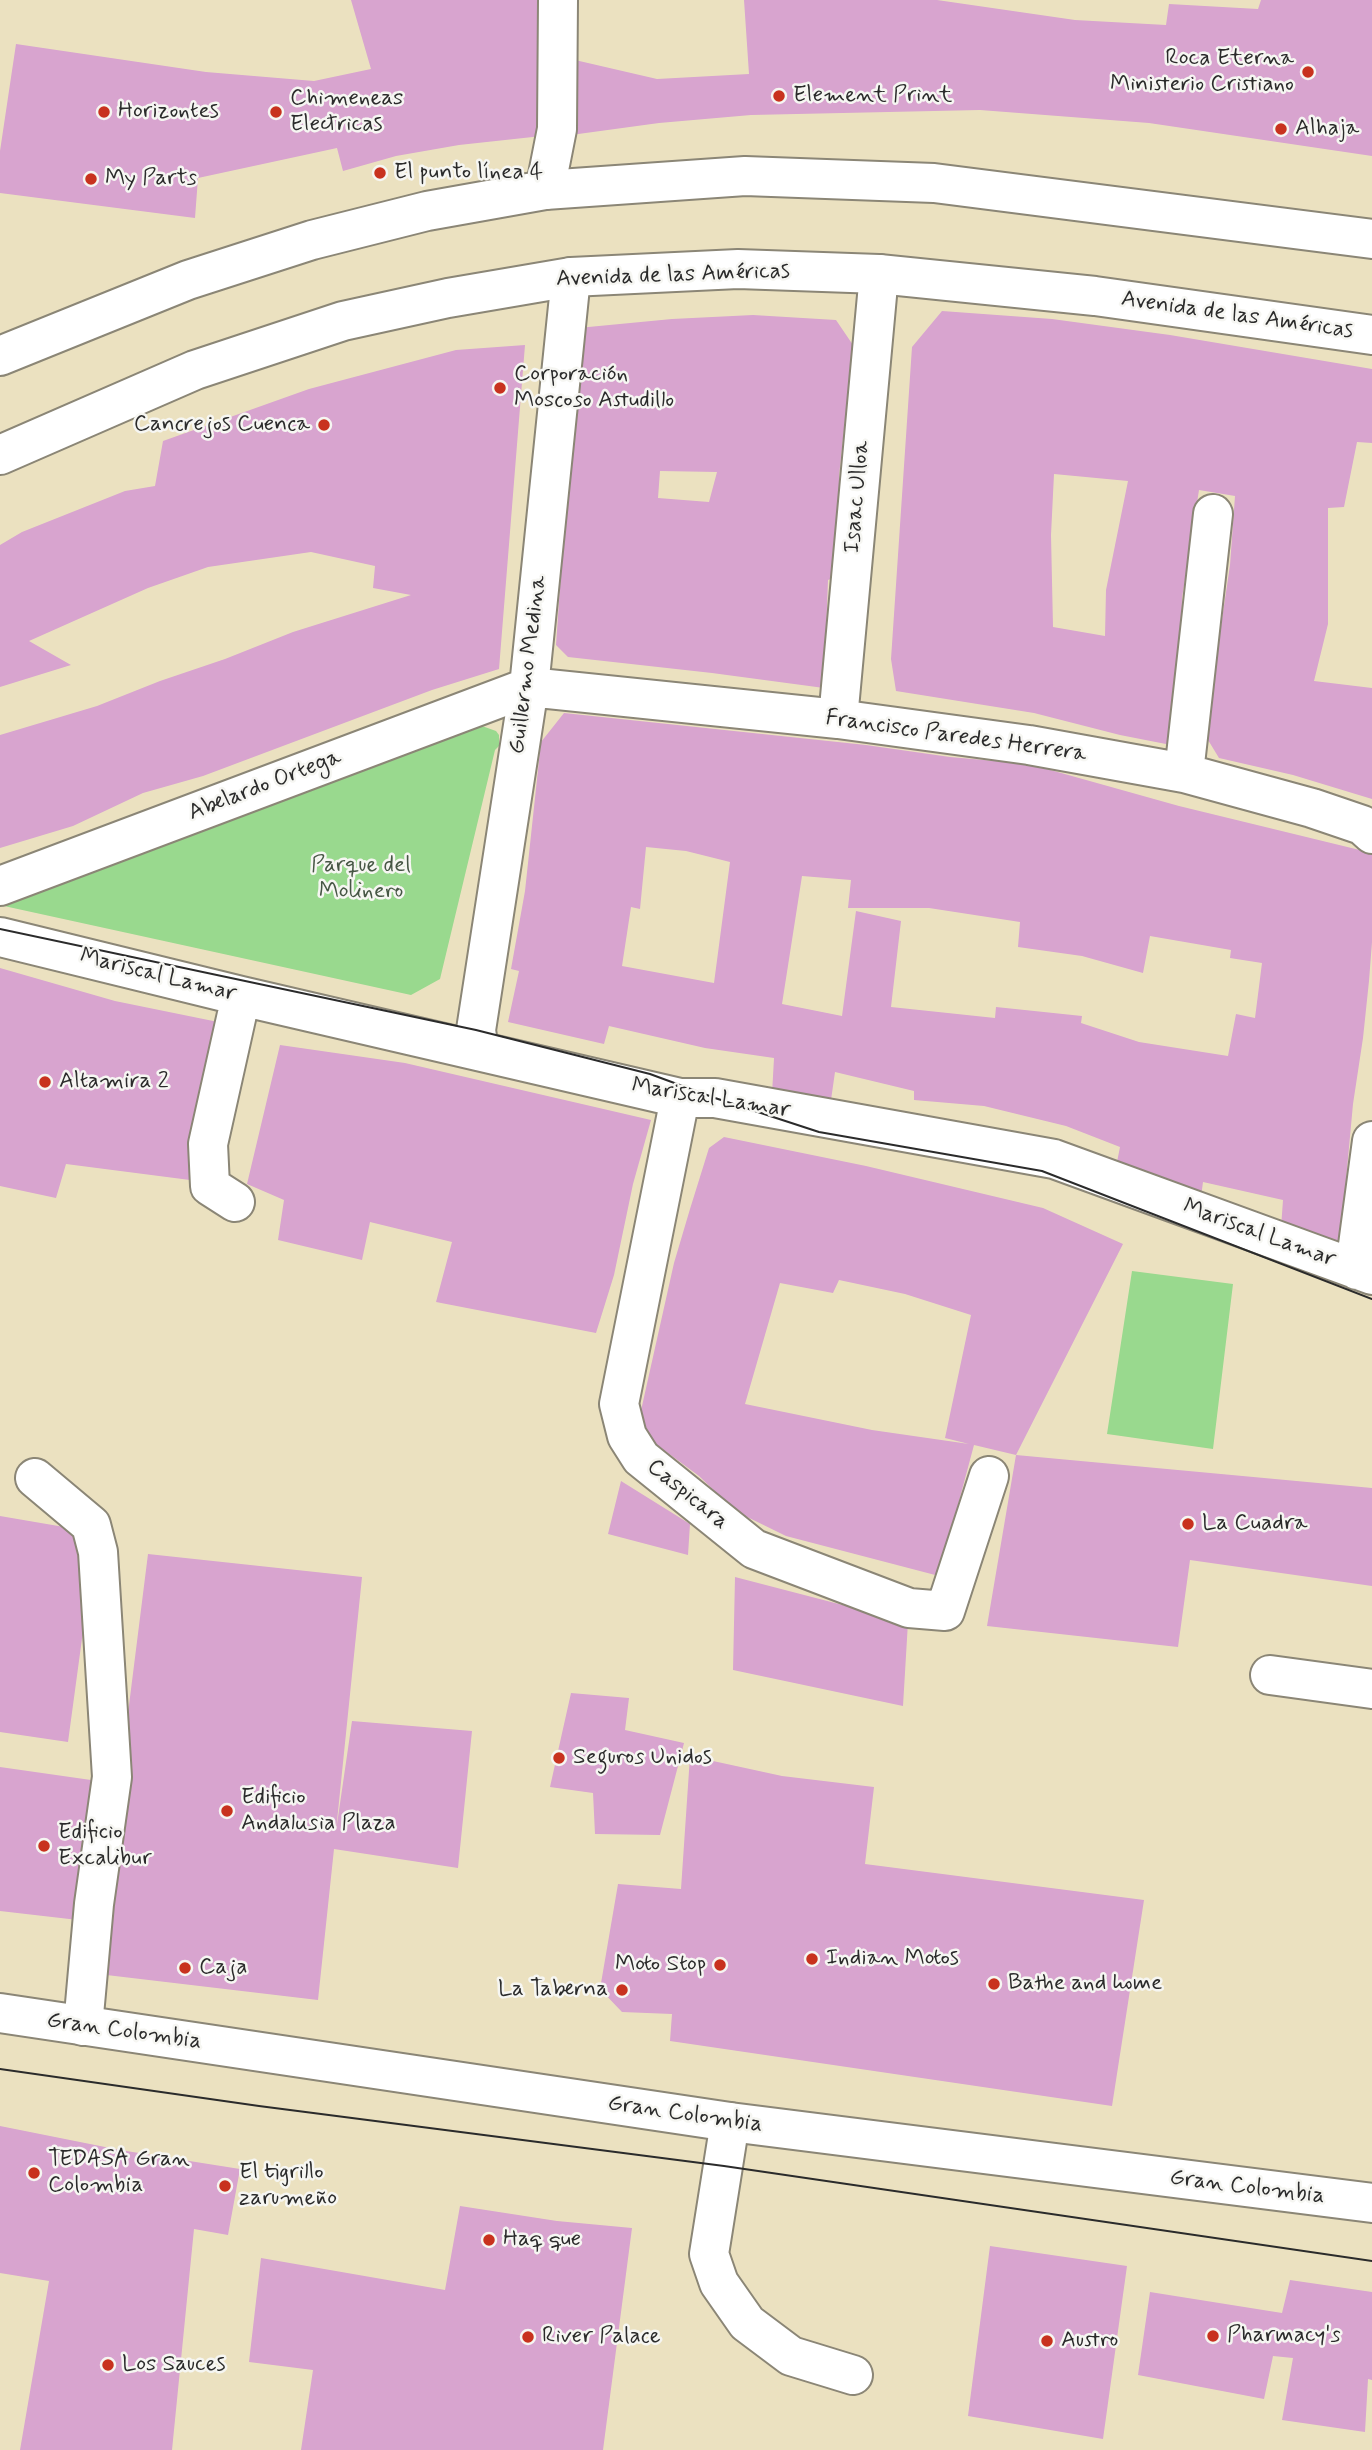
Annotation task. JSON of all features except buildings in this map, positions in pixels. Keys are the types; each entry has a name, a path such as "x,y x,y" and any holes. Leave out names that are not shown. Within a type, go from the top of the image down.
{"street":[{"path":"545,190 557,129 558,0"},
{"path":"0,356 188,280 312,240 427,211 545,190 744,176 934,183 1372,239"},
{"name":"Avenida de las Américas","path":"0,455 195,370 343,321 448,298 571,277 738,269 879,274 1096,296 1372,335"},
{"name":"Isaac Ulloa","path":"838,719 879,274"},
{"name":"Guillermo Medina","path":"479,1051 475,1030 529,687 571,277"},
{"path":"1184,773 1213,514"},
{"name":"Francisco Paredes Herrera","path":"529,687 838,719 1029,745 1184,773 1312,808 1362,825 1372,834"},
{"name":"Abelardo Ortega","path":"0,886 529,687"},
{"name":"Mariscal Lamar","path":"0,937 680,1098 715,1098 1054,1159 1364,1273"},
{"path":"235,1202 211,1186 208,1144 241,996"},
{"name":"Caspicara","path":"680,1098 619,1404 626,1436 641,1458 754,1549 909,1608 945,1611 989,1476"},
{"path":"1364,1273 1356,1260 1372,1141"},
{"path":"35,1478 90,1525 98,1552 112,1777 94,1904 83,2026"},
{"path":"1270,1675 1372,1689"},
{"name":"Gran Colombia","path":"0,2013 730,2122 1372,2203"},
{"path":"730,2122 709,2254 719,2283 747,2323 791,2356 853,2375"}],"green space":[{"name":"Parque del Molinero","path":"482,726 496,731 499,735 499,746 495,750 440,979 411,995 4,906 4,902"},
{"path":"1132,1271 1233,1284 1213,1449 1107,1434"}],"tram line":[{"path":"0,929 476,1030 650,1074 819,1132 1042,1171 1372,1299"},
{"path":"0,2069 259,2106 724,2166 1372,2261"}],"place":[{"name":"Roca Eterna Ministerio Cristiano","path":"1308,72"},
{"name":"Element Print","path":"779,96"},
{"name":"Horizontes","path":"104,112"},
{"name":"Chimeneas Electricas","path":"276,112"},
{"name":"Alhaja","path":"1281,129"},
{"name":"El punto línea 4","path":"380,173"},
{"name":"My Parts","path":"91,179"},
{"name":"Corporación Moscoso Astudillo","path":"500,388"},
{"name":"Cancrejos Cuenca","path":"324,425"},
{"name":"Altamira 2","path":"45,1082"},
{"name":"La Cuadra","path":"1188,1524"},
{"name":"Seguros Unidos","path":"559,1758"},
{"name":"Edificio Andalusia Plaza","path":"227,1811"},
{"name":"Edificio Excalibur","path":"44,1846"},
{"name":"Indian Motos","path":"812,1959"},
{"name":"Moto Stop","path":"720,1965"},
{"name":"Caja","path":"185,1968"},
{"name":"Bathe and home","path":"994,1984"},
{"name":"La Taberna","path":"622,1990"},
{"name":"TEDASA Gran Colombia","path":"34,2173"},
{"name":"El tigrillo zarumeño","path":"225,2186"},
{"name":"Haq que","path":"489,2240"},
{"name":"Pharmacy's","path":"1213,2336"},
{"name":"River Palace","path":"528,2337"},
{"name":"Austro","path":"1047,2341"},
{"name":"Los Sauces","path":"108,2365"}]}
